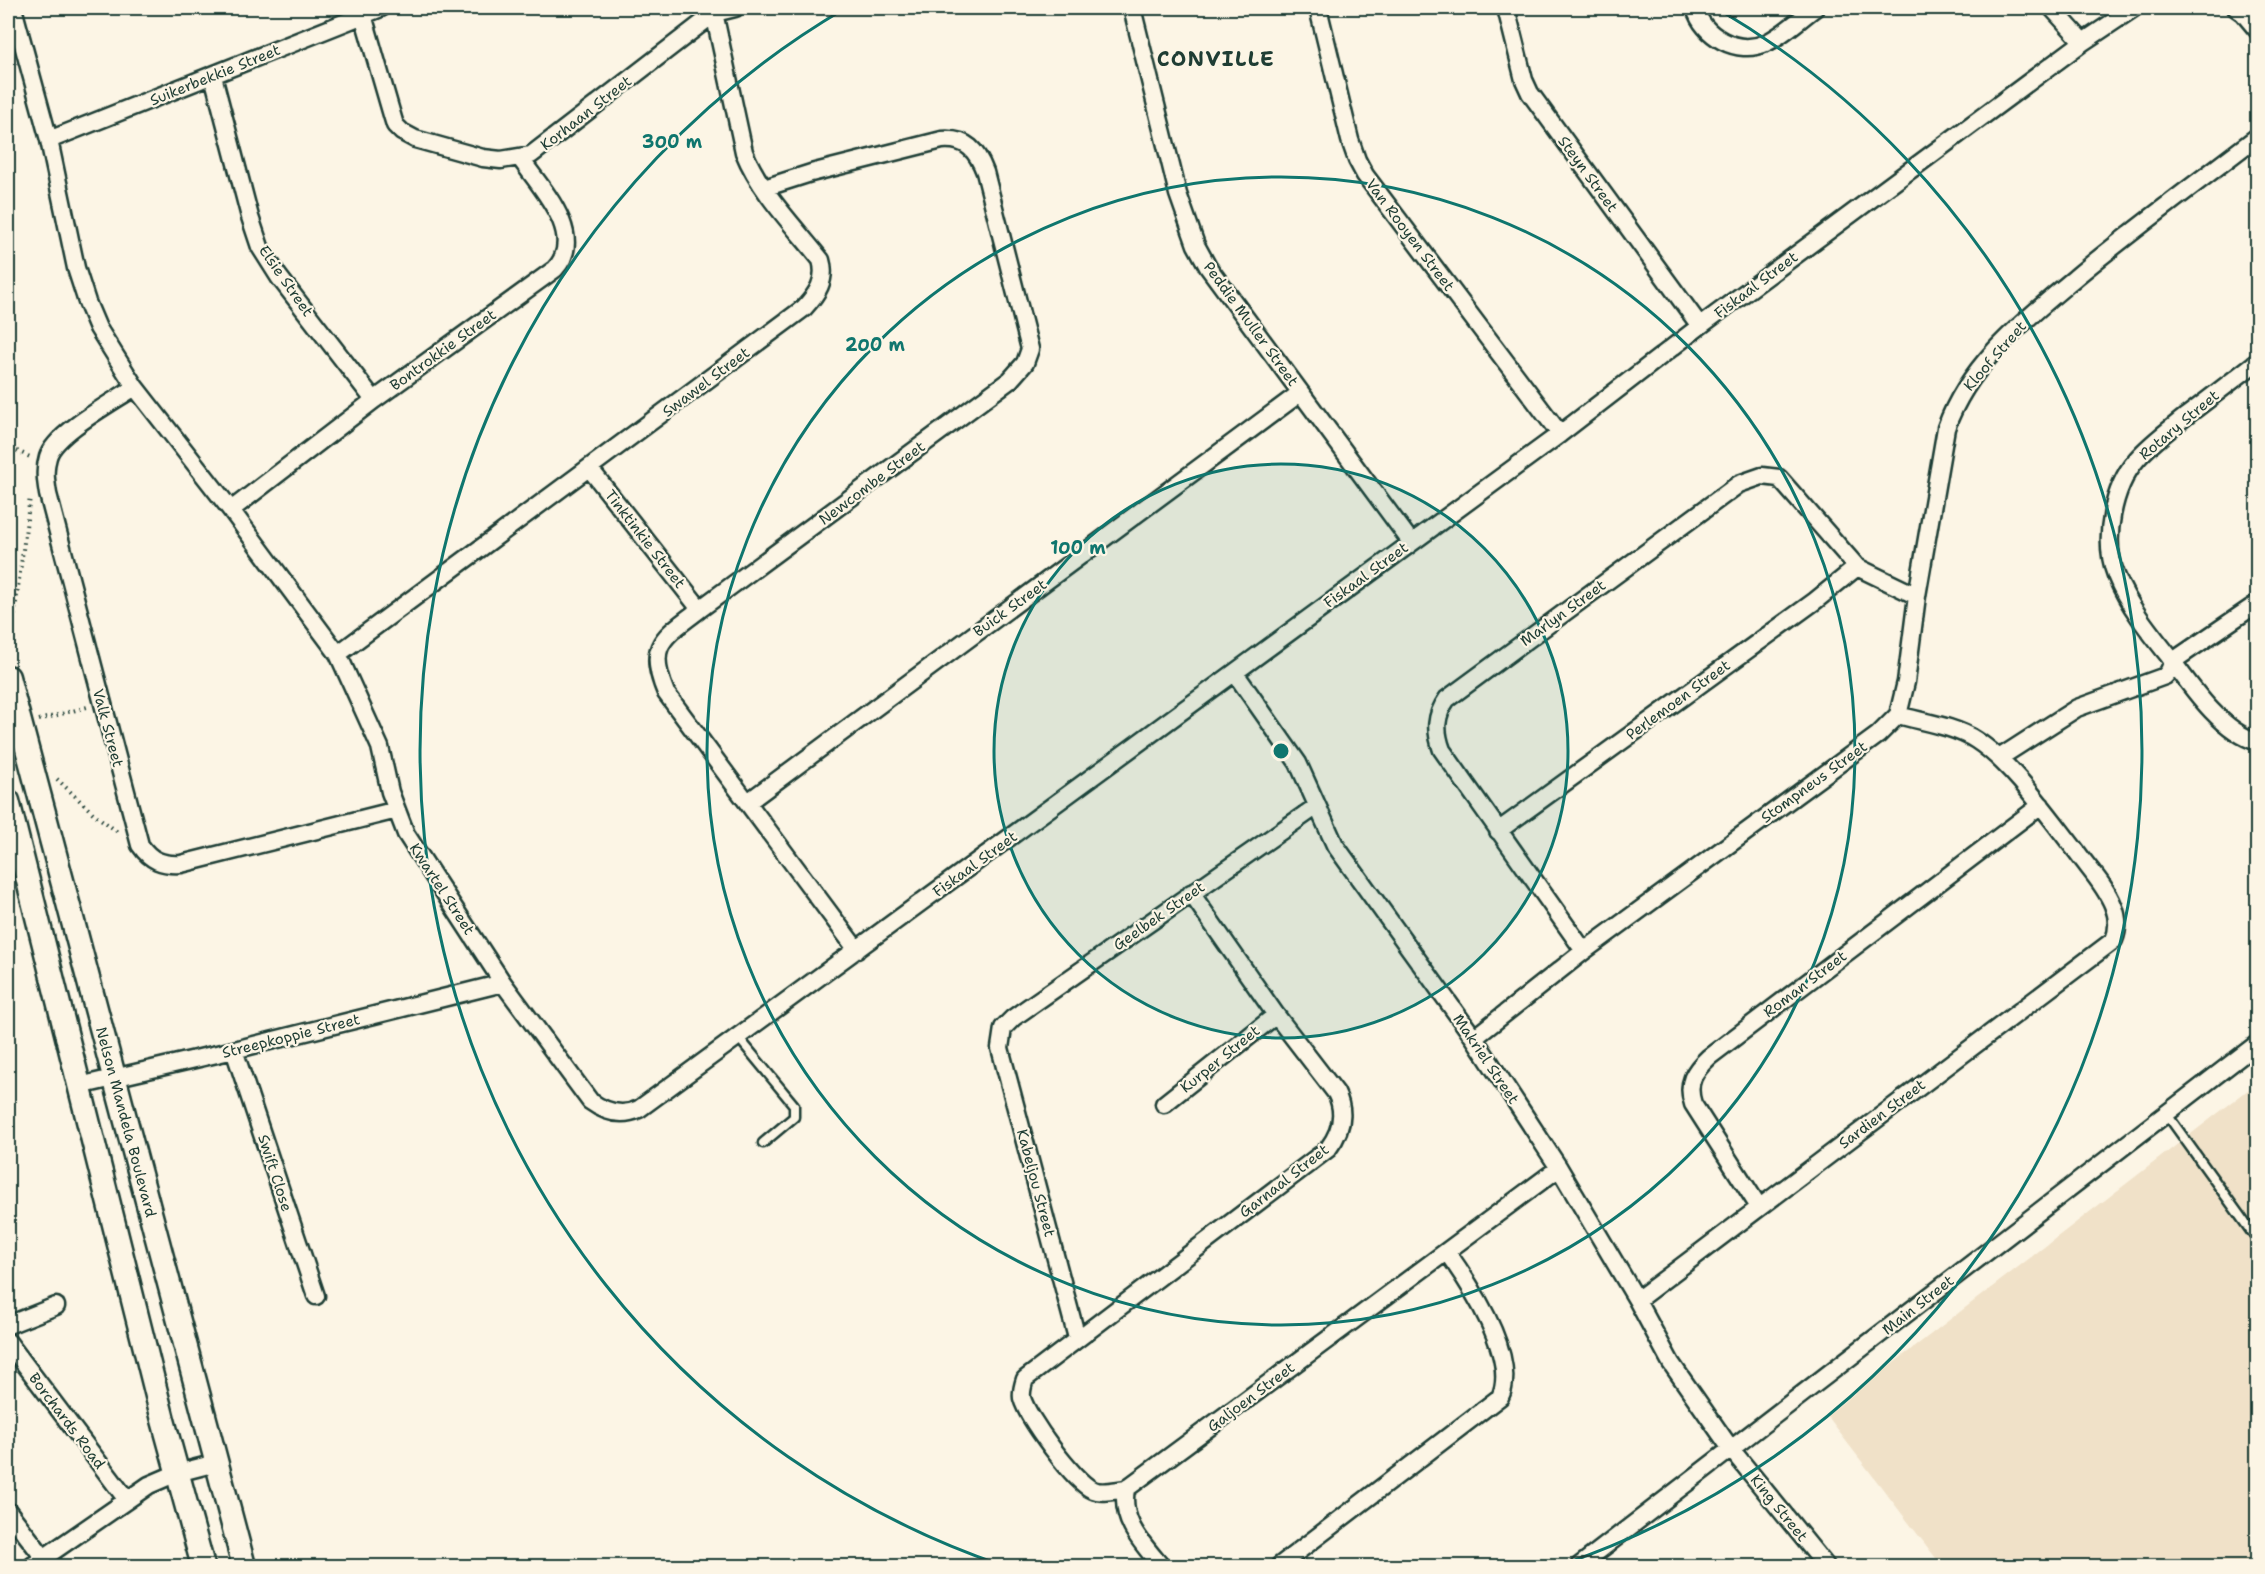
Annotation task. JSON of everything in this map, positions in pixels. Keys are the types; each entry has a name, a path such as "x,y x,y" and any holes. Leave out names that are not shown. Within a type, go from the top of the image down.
{"street":[{"name":"Kwartel Street","path":"13,8 49,140 76,268 98,327 135,387 231,510 338,654 380,747 390,792 406,834 503,983 590,1101"},
{"name":"Suikerbekkie Street","path":"49,140 381,8"},
{"name":"Korhaan Street","path":"363,15 395,125 415,139 483,158 501,160 531,155 714,10 735,8"},
{"name":"Peddie Muller Street","path":"1132,8 1178,194 1196,245 1208,267 1412,542"},
{"name":"Van Rooyen Street","path":"1318,8 1350,140 1365,175 1560,434"},
{"name":"Steyn Street","path":"1506,8 1524,80 1539,107 1700,326"},
{"path":"1695,8 1702,24 1710,33 1732,45 1747,47 1766,43 1815,8"},
{"path":"2052,8 2083,42"},
{"name":"Fiskaal Street","path":"590,1101 613,1113 624,1114 635,1111 1560,434 1700,326 2083,42 2134,8"},
{"path":"2236,8 2244,13 2258,31"},
{"name":"Swawel Street","path":"338,654 804,308 822,285 821,260 764,188 749,165 744,152 714,10"},
{"name":"Elsie Street","path":"213,76 260,247 279,277 374,400"},
{"name":"Kloof Street","path":"1898,715 1906,682 1917,596 1946,428 1954,404 1971,379 2015,329 2111,249 2258,136"},
{"name":"Newcombe Street","path":"764,188 811,173 942,140 952,139 973,147 985,172 1030,349 1025,363 1010,381 700,609 663,639 658,655 660,678 666,693 857,950"},
{"name":"Bontrokkie Street","path":"231,510 374,400 561,262 566,242 565,229 554,207 520,158"},
{"name":"Rotary Street","path":"2258,361 2147,448 2126,474 2114,508 2109,536 2115,574 2129,602 2173,662 2221,720 2244,739 2258,742"},
{"path":"46,465 49,454 65,434 135,387"},
{"name":"Buick Street","path":"748,802 1300,393"},
{"name":"Valk Street","path":"46,465 48,494 140,845"},
{"name":"Tinktinkie Street","path":"590,469 700,609"},
{"name":"Marlyn Street","path":"1584,951 1442,750 1437,736 1438,714 1447,699 1739,484 1762,476 1779,478 1857,567 1917,596"},
{"name":"Perlemoen Street","path":"1498,831 1815,601 1857,567"},
{"path":"1999,758 2078,708 2165,676 2173,662 2258,603"},
{"name":"Makriel Street","path":"1235,673 1289,748 1335,845 1474,1038 1559,1168 1637,1300 1671,1363 1731,1449"},
{"name":"Nelson Mandela Boulevard","path":"8,677 243,1566"},
{"path":"1898,715 1944,727 1975,739 1999,758 2041,805"},
{"name":"Stompneus Street","path":"1474,1038 1584,951 1878,735 1898,715"},
{"path":"8,801 177,1473 203,1566"},
{"name":"Sardien Street","path":"1637,1300 2114,940 2117,923 2112,902 2106,890 2041,805"},
{"name":"Roman Street","path":"1759,1207 1693,1104 1690,1088 1696,1069 2041,805"},
{"name":"Geelbek Street","path":"1003,1028 1013,1018 1317,806"},
{"path":"140,845 153,860 167,864 181,864 397,810"},
{"name":"Garnaal Street","path":"1126,1489 1093,1490 1058,1458 1025,1405 1022,1394 1025,1379 1328,1149 1336,1139 1341,1119 1341,1109 1336,1093 1276,1015 1191,893"},
{"name":"Streepkoppie Street","path":"79,1086 503,983"},
{"name":"Kurper Street","path":"1164,1104 1276,1015"},
{"name":"Kabeljou Street","path":"1003,1028 1000,1048 1077,1338"},
{"name":"Main Street","path":"1579,1566 2258,1042"},
{"name":"Swift Close","path":"234,1050 316,1296"},
{"name":"Galjoen Street","path":"1126,1489 1559,1168"},
{"path":"1279,1566 1500,1397 1505,1377 1501,1350 1469,1284 1447,1252"},
{"path":"8,1325 56,1306"},
{"name":"Borchards Road","path":"8,1342 127,1500"},
{"name":"King Street","path":"1731,1449 1826,1566"},
{"path":"8,1511 38,1562 149,1485 177,1473 216,1463"},
{"path":"1126,1489 1124,1499 1127,1518 1135,1535 1161,1566"}],"lane":[{"path":"738,1037 794,1105 794,1117 763,1143"},
{"path":"2166,1113 2258,1241"}],"path":[{"path":"8,443 15,450 46,465"},
{"path":"12,633 30,494"},
{"path":"22,733 102,703"},
{"path":"51,777 58,780 110,826 140,845"}],"shaded area":[{"path":"2257,1083 2257,1566 1942,1566 1826,1415"}],"district":[{"name":"CONVILLE","path":"1216,59"}]}
